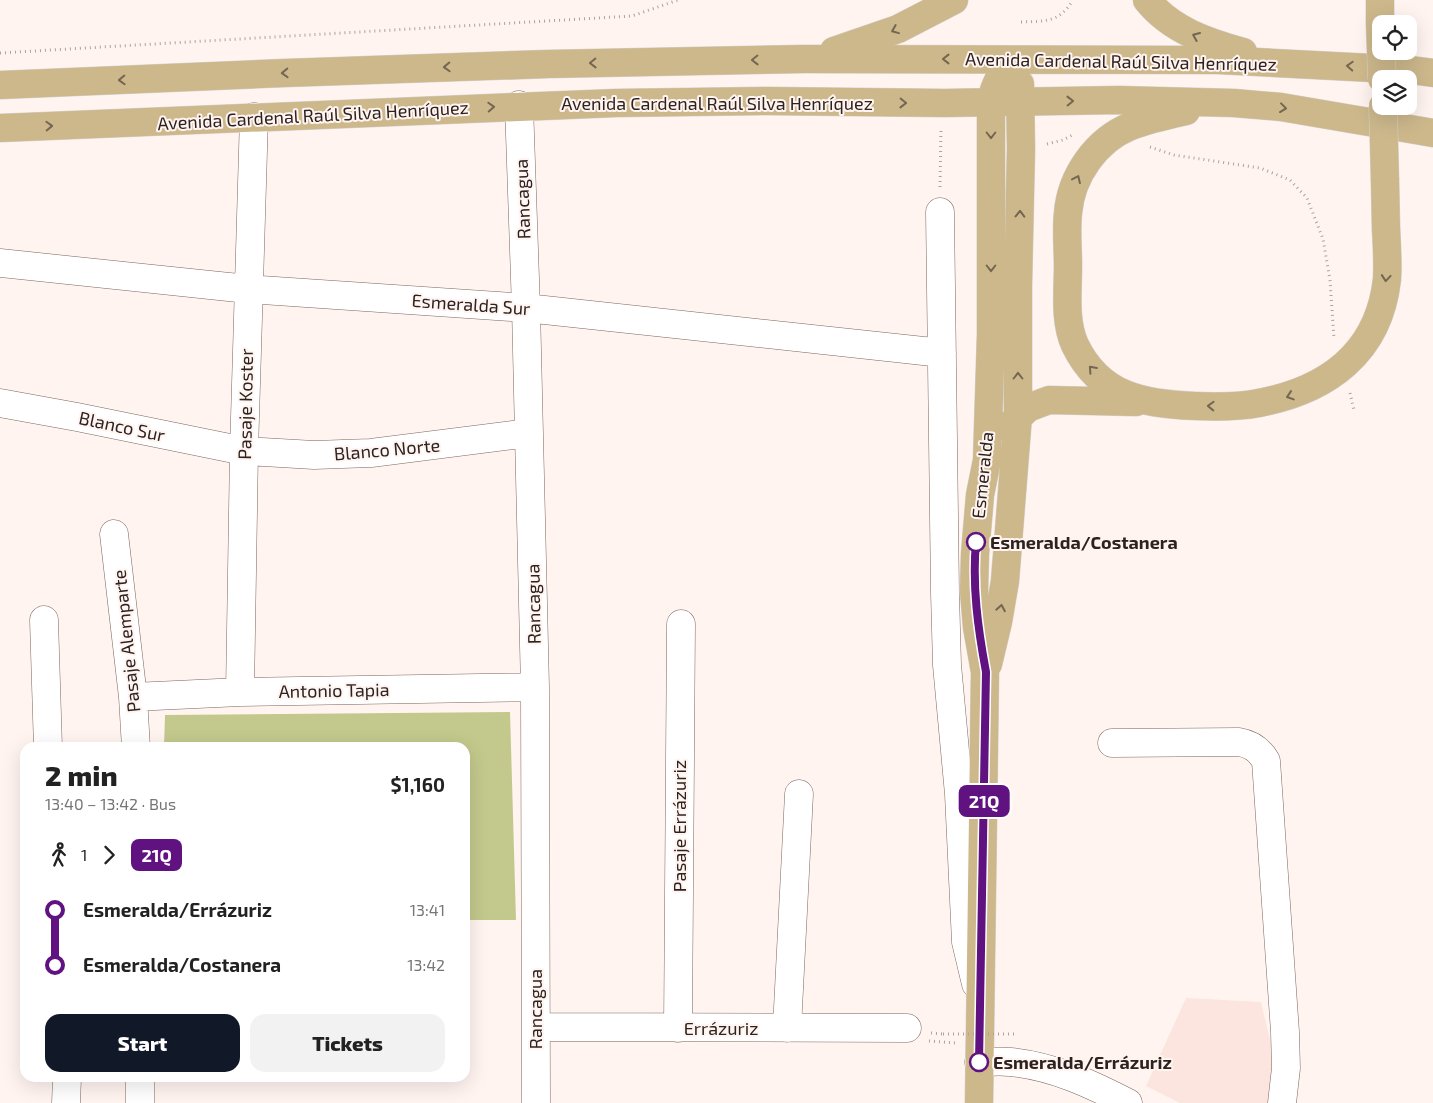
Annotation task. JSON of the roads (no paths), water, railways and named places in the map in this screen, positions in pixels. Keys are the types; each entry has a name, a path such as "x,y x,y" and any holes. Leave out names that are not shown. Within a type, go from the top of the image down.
{"main road":[{"path":"804,59 898,29 954,0"},
{"path":"1147,0 1160,15 1188,32 1223,46 1276,62"},
{"path":"1380,0 1382,70"},
{"name":"Avenida Cardenal Raúl Silva Henríquez","path":"0,85 548,64 804,59 1218,60 1411,70 1433,73"},
{"path":"986,672 998,622 1005,581 1018,416 1021,102 1019,81 1012,60"},
{"name":"Esmeralda","path":"979,1103 979,996 986,672 977,627 974,592 974,554 987,460 991,334 991,102 993,91 999,78 1012,60"},
{"name":"Avenida Cardenal Raúl Silva Henríquez","path":"0,128 519,106 767,100 946,103 1152,100 1234,103 1281,108 1433,133"},
{"path":"1147,402 1131,398 1119,392 1094,372 1074,344 1068,311 1068,213 1071,196 1077,178 1092,156 1113,137 1130,127 1194,109 1234,103"},
{"path":"987,460 1003,433 1018,416 1028,408 1049,400 1147,402 1242,407 1280,400 1300,393 1335,374 1349,362 1361,346 1378,315 1387,279 1382,115"}],"street":[{"name":"Rancagua","path":"519,106 535,687 536,1103"},
{"name":"Pasaje Koster","path":"240,692 244,451 254,117"},
{"name":"Esmeralda","path":"940,212 947,665 959,794 966,942 979,996"},
{"name":"Esmeralda Sur","path":"0,263 248,289 526,308 942,354"},
{"name":"Blanco Sur","path":"0,403 244,451"},
{"name":"Blanco Norte","path":"244,451 314,455 371,453 529,433"},
{"name":"Pasaje Alemparte","path":"114,534 133,697 136,742"},
{"path":"44,620 48,742"},
{"name":"Pasaje Errázuriz","path":"678,1028 681,624"},
{"name":"Antonio Tapia","path":"133,697 240,692 535,687"},
{"path":"1112,743 1239,742 1254,746 1266,760 1285,1032 1286,1068 1282,1103"},
{"path":"787,1028 799,794"},
{"name":"Errázuriz","path":"536,1028 907,1028"},
{"path":"979,1062 1011,1062 1062,1073 1128,1103"},
{"path":"66,1103 67,1082"},
{"path":"140,1082 140,1103"}],"place":[{"name":"Esmeralda/Costanera","path":"976,542"},
{"name":"Esmeralda/Errázuriz","path":"979,1062"}]}
